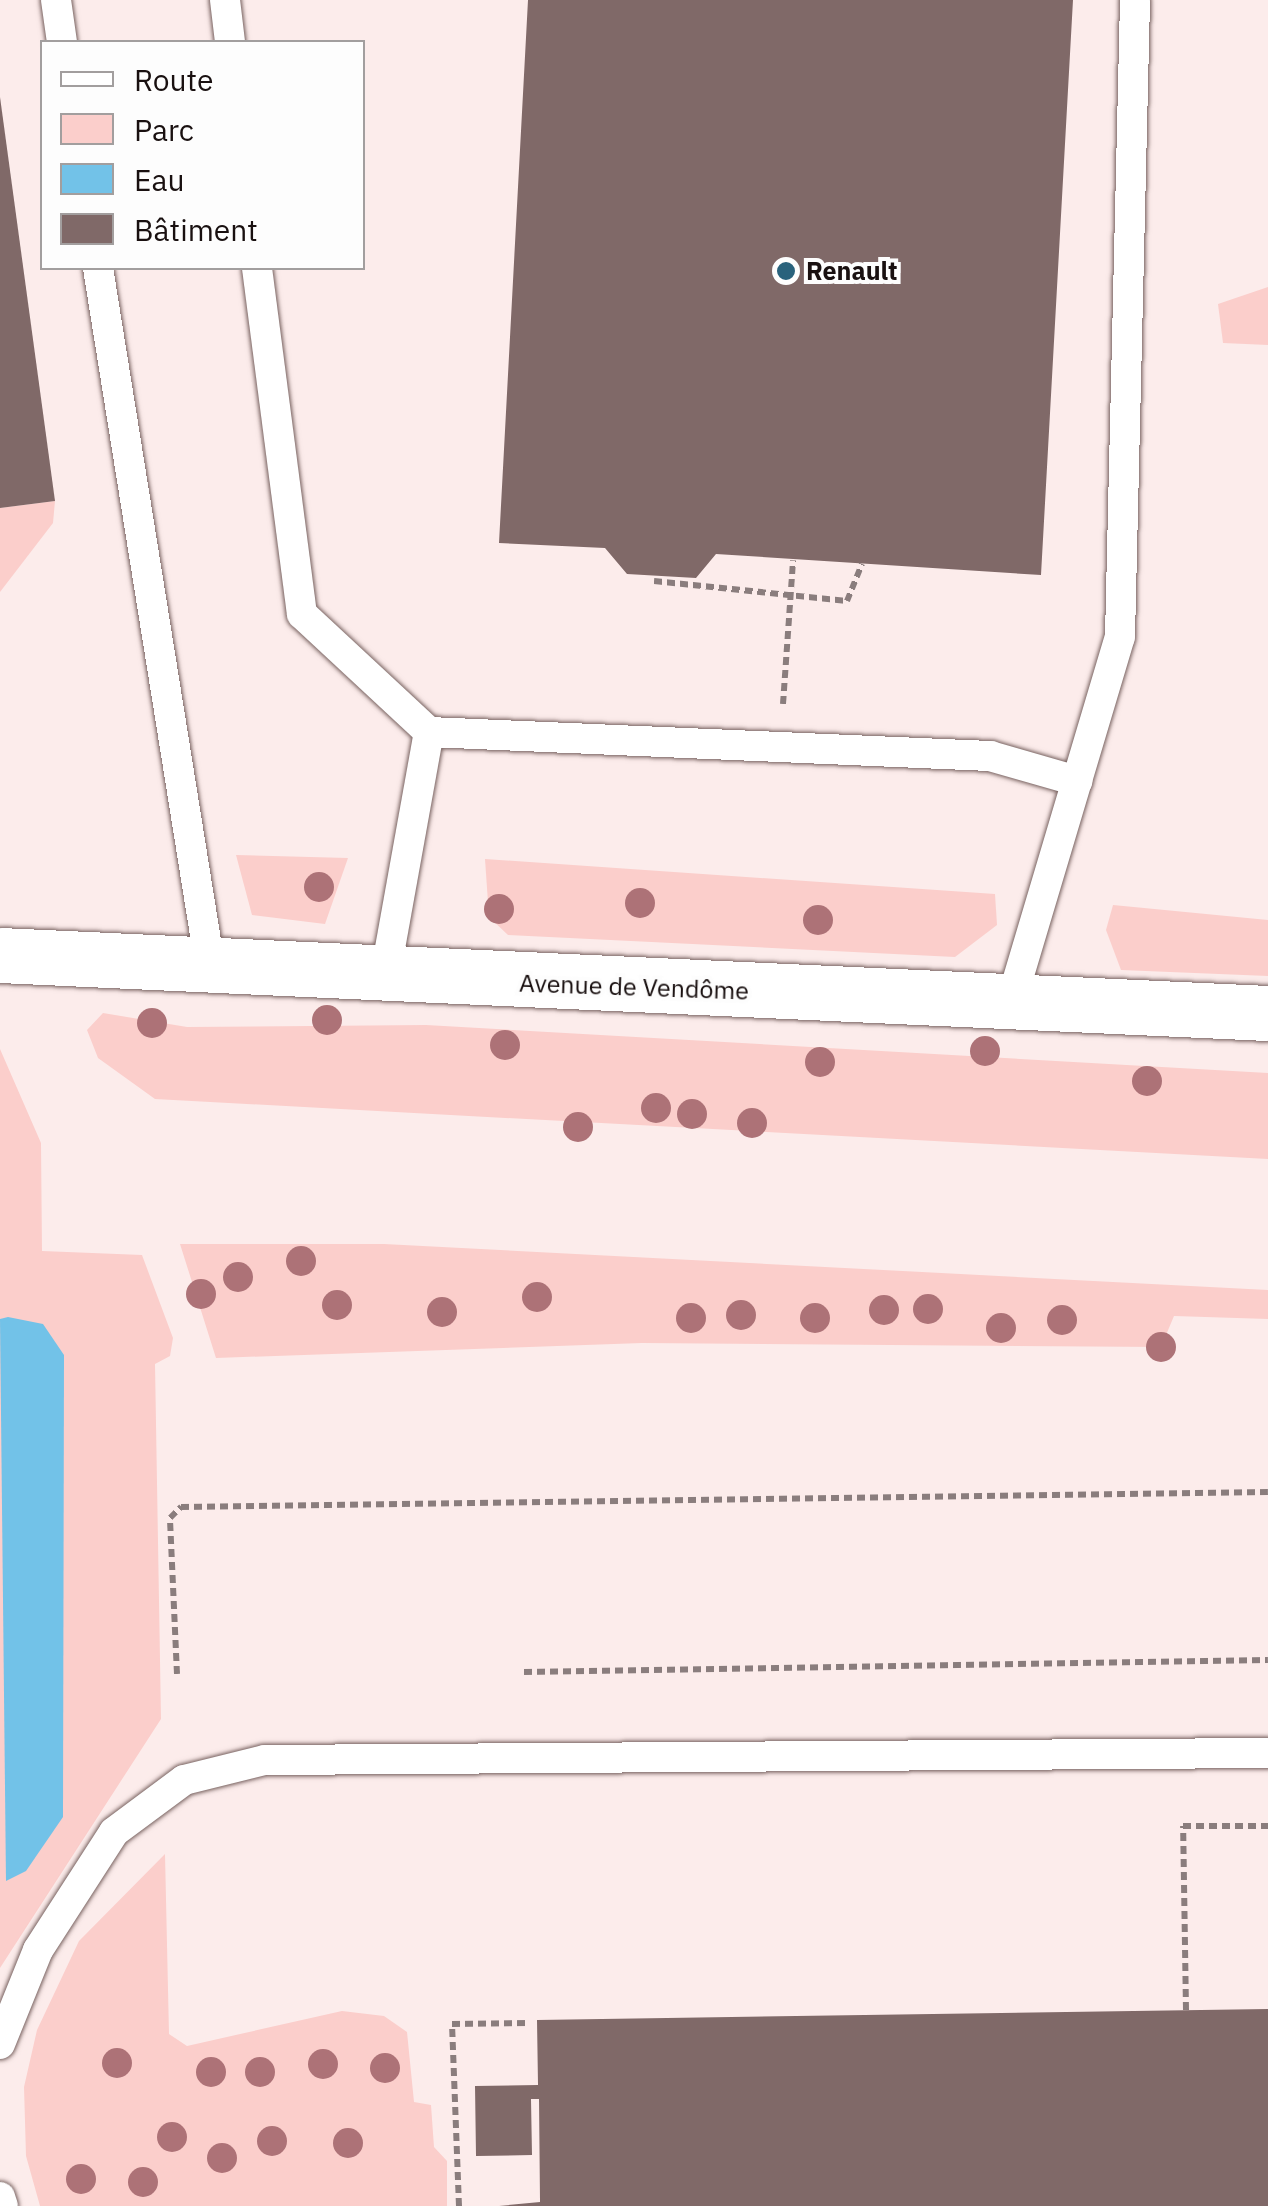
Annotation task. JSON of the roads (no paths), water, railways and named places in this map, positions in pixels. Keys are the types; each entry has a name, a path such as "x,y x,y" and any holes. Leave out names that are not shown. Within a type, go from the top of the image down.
{"main road":[{"name":"Avenue de Vendôme","path":"0,955 385,976 1268,1013"}],"lane":[{"path":"56,0 62,40"},
{"path":"225,0 230,40"},
{"path":"1011,1002 1120,637 1134,0"},
{"path":"98,270 210,966"},
{"path":"257,270 302,614 429,732 990,756 1077,780"},
{"path":"385,976 429,732"},
{"path":"0,2044 38,1950 114,1832 184,1780 265,1760 1268,1753"},
{"path":"0,2197 3,2206"}],"water":[{"path":"0,1319 43,1324 64,1355 63,1817 26,1871 6,1881"}],"place":[{"name":"Renault","path":"786,271"}]}
